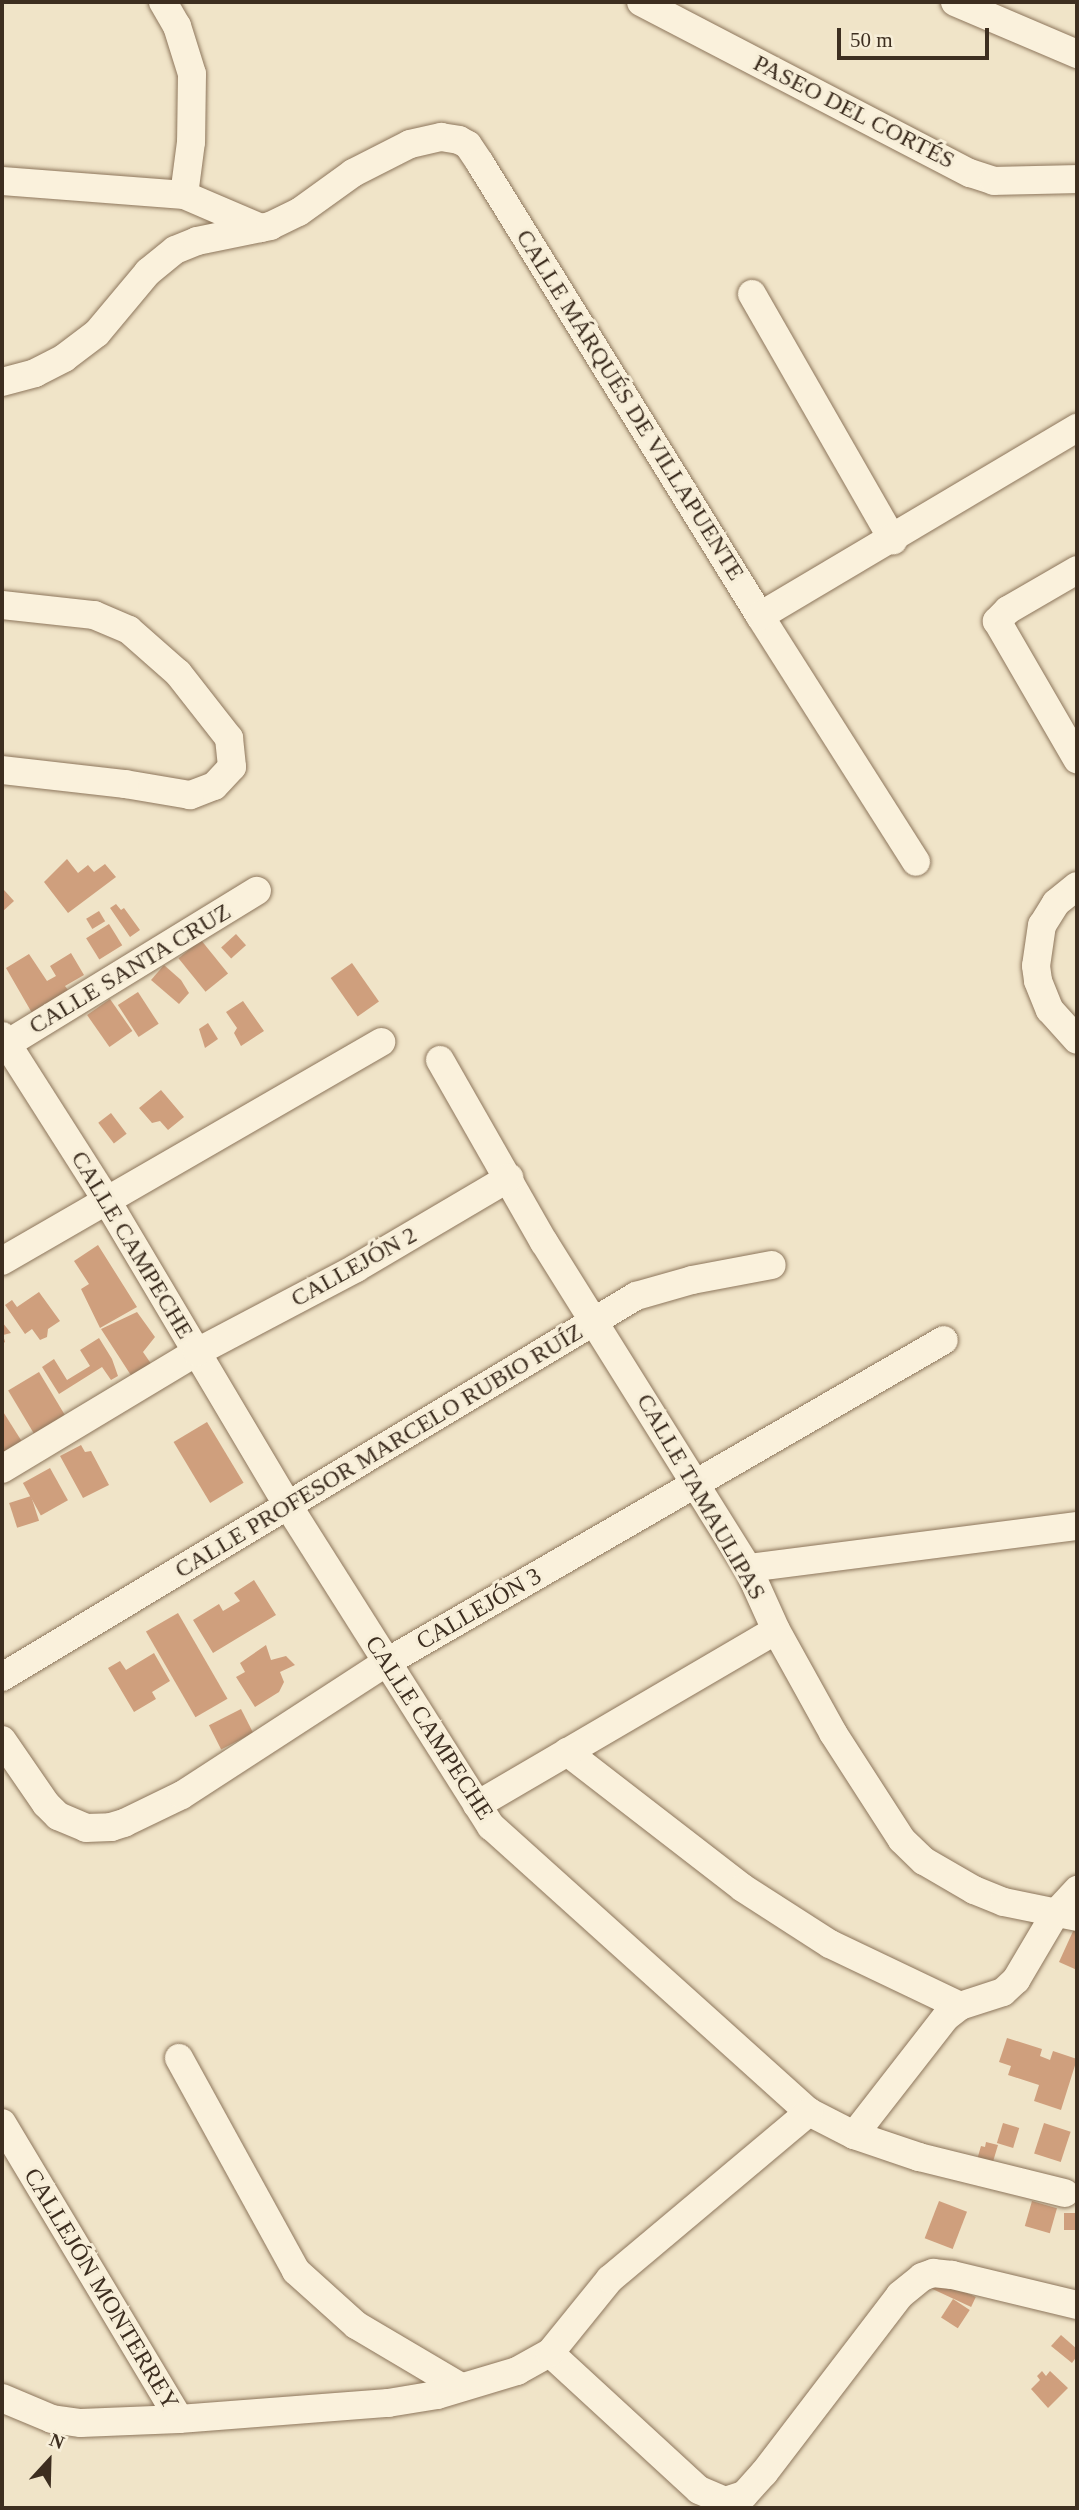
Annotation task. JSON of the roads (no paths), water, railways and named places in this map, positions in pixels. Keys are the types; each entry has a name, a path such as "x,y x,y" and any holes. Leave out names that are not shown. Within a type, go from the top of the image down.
{"street":[{"path":"163,2 177,26 192,74 191,142 184,195"},
{"name":"PASEO DEL CORTÉS","path":"641,2 970,173 994,181 1077,179"},
{"path":"955,2 1077,54"},
{"name":"CALLE MÁRQUÉS DE VILLAPUENTE","path":"2,383 35,373 64,358 97,333 148,272 175,250 197,241 261,228 299,212 353,173 410,144 441,136 468,145 916,862"},
{"path":"2,181 184,195 261,228"},
{"path":"752,295 893,540"},
{"path":"760,616 893,540 1077,429"},
{"path":"1077,569 1008,610 997,621 1077,759"},
{"path":"2,605 94,615 129,630 178,673 229,738 232,767 214,786 190,795 125,784 2,770"},
{"path":"1077,886 1056,903 1042,925 1035,966 1050,1010 1077,1040"},
{"name":"CALLE SANTA CRUZ","path":"3,1042 257,891"},
{"name":"CALLE CAMPECHE","path":"3,1042 107,1201 289,1507 477,1805 507,1843 809,2112 854,2135 919,2157 1065,2193"},
{"path":"2,1261 381,1042"},
{"name":"CALLE TAMAULIPAS","path":"440,1060 544,1242 748,1568 776,1630 833,1733 902,1840 924,1861 974,1890 1004,1902 1066,1915"},
{"name":"CALLEJÓN 2","path":"2,1469 197,1352 356,1268 509,1178"},
{"name":"CALLE PROFESOR MARCELO RUBIO RUÍZ","path":"2,1677 651,1290 772,1265"},
{"name":"CALLEJÓN 3","path":"2,1740 39,1795 58,1816 86,1828 111,1827 182,1795 387,1662 944,1340"},
{"path":"748,1568 1077,1526"},
{"path":"477,1805 776,1630"},
{"path":"567,1752 743,1888 830,1944 960,2006"},
{"path":"854,2135 920,2049 960,2006 1003,1992 1016,1980 1066,1915 1077,1890"},
{"path":"179,2058 296,2271 356,2325 461,2387"},
{"path":"11,2403 52,2419 81,2423 179,2419 388,2403 517,2371 550,2353 610,2279 809,2112"},
{"name":"CALLEJÓN MONTERREY","path":"2,2123 179,2419"},
{"path":"550,2353 699,2490 725,2501 744,2495 764,2473 900,2295 922,2277 933,2273 952,2274 1077,2305"}]}
